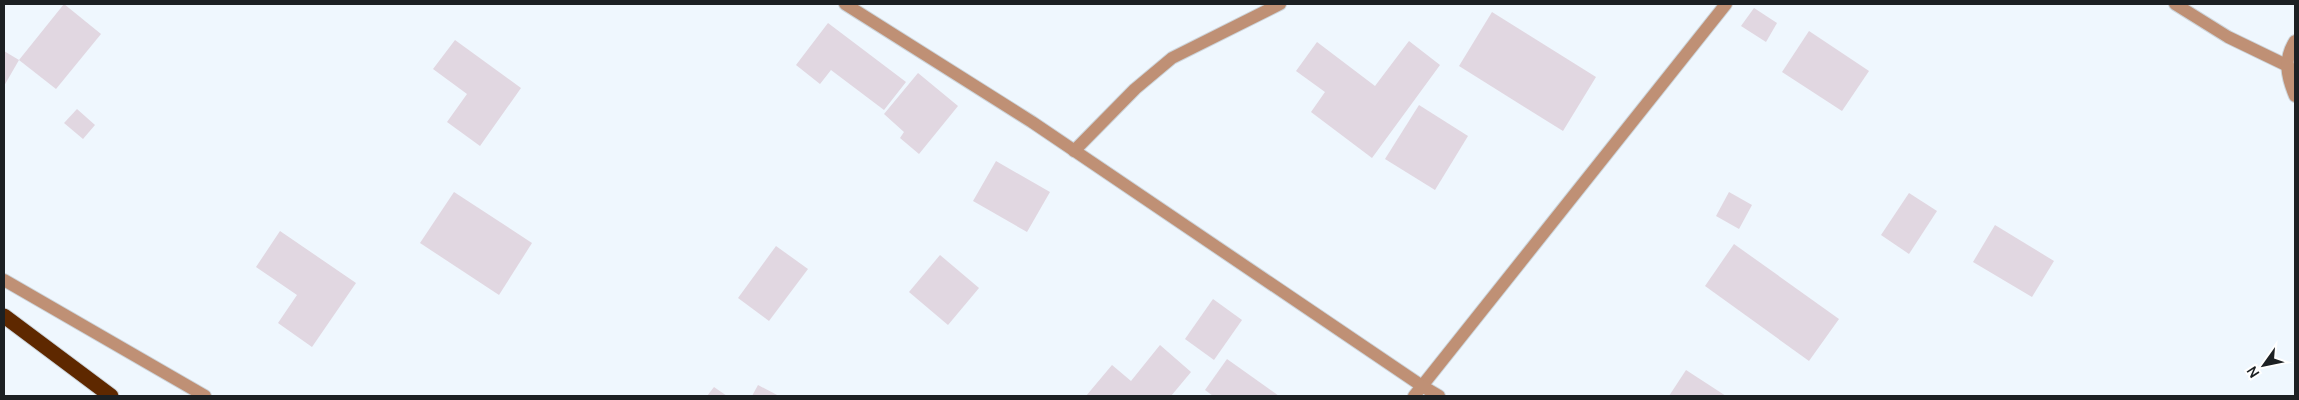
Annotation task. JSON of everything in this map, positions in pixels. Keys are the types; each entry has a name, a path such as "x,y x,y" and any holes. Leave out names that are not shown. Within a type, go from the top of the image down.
{"highway":[{"path":"4,316 111,396"}],"street":[{"path":"845,4 1032,122 1439,396"},
{"path":"1074,151 1135,89 1172,58 1280,4"},
{"path":"1414,396 1726,4"},
{"path":"2175,4 2228,37 2291,68"},
{"path":"2295,41 2290,49 2291,68 2288,78 2295,96"},
{"path":"4,280 205,396"}],"building":[{"path":"64,4 101,34 56,89 19,60"},
{"path":"1754,8 1777,23 1766,42 1741,26"},
{"path":"1492,12 1596,77 1563,131 1459,66"},
{"path":"828,23 906,82 884,110 831,70 820,84 796,65"},
{"path":"1809,31 1869,71 1842,111 1782,72"},
{"path":"455,40 521,88 480,146 447,122 467,94 433,69"},
{"path":"1409,41 1440,65 1372,158 1311,112 1325,92 1296,71 1317,42 1375,86"},
{"path":"4,51 19,60 4,86"},
{"path":"918,73 958,106 919,154 900,138 904,132 884,114"},
{"path":"1419,105 1468,136 1435,190 1385,159"},
{"path":"77,109 95,125 83,139 64,123"},
{"path":"996,161 1050,192 1027,232 973,201"},
{"path":"454,192 532,243 499,295 420,243"},
{"path":"1729,192 1752,205 1739,229 1716,216"},
{"path":"1909,193 1937,211 1909,254 1881,235"},
{"path":"1995,225 2054,261 2032,297 1973,262"},
{"path":"280,231 356,283 312,347 278,323 297,295 256,267"},
{"path":"1734,244 1839,319 1809,361 1705,286"},
{"path":"776,246 808,269 769,321 738,298"},
{"path":"940,255 979,288 948,325 909,292"},
{"path":"1213,299 1242,320 1214,360 1185,339"},
{"path":"1160,345 1191,372 1171,396 1086,396 1112,365 1131,381"},
{"path":"1227,359 1279,396 1213,396 1205,390"},
{"path":"1686,370 1726,396 1669,396"},
{"path":"758,385 779,396 752,396"},
{"path":"714,387 727,396 707,396"}]}
